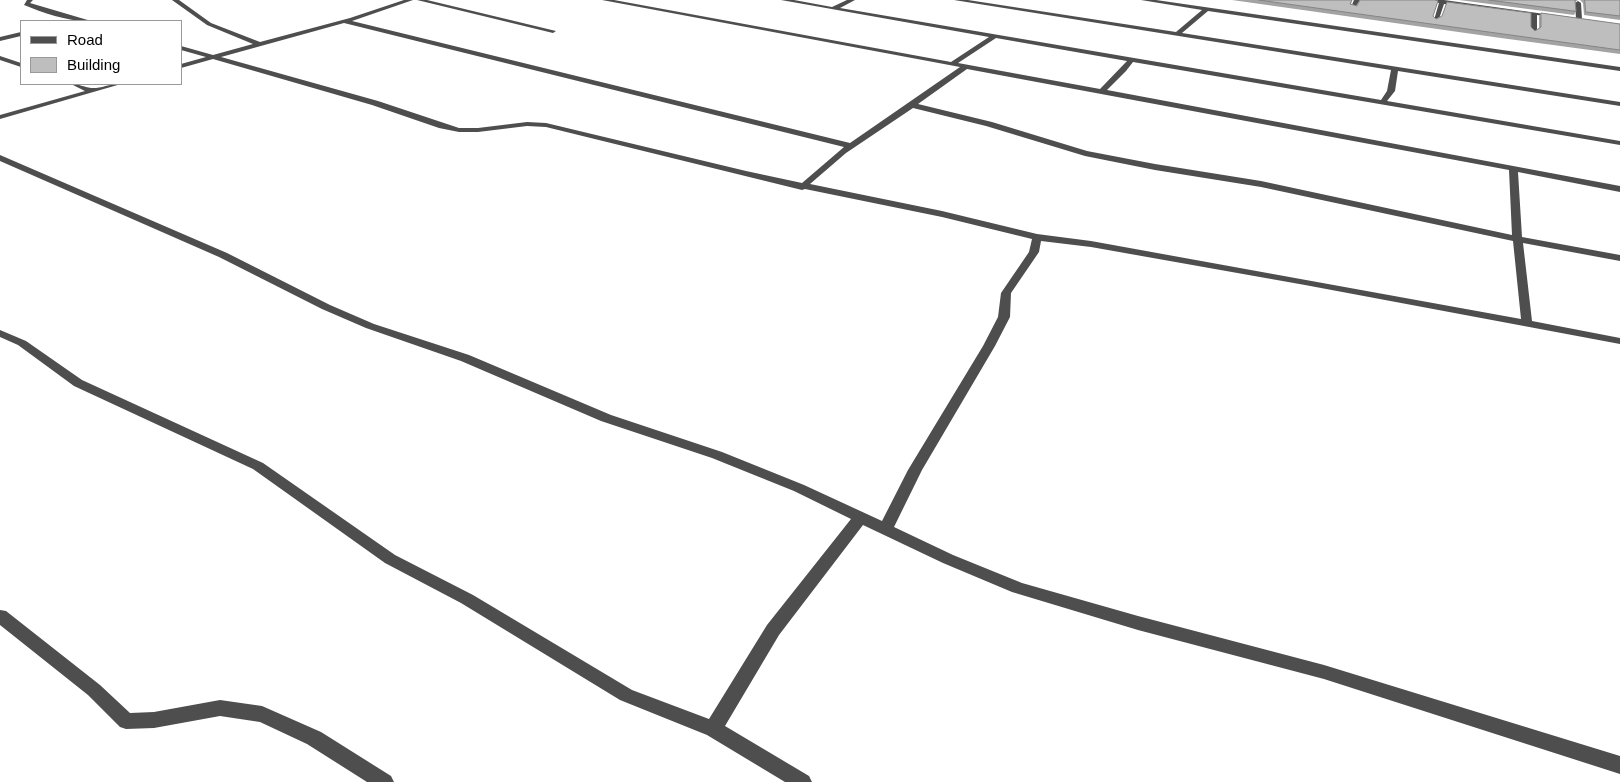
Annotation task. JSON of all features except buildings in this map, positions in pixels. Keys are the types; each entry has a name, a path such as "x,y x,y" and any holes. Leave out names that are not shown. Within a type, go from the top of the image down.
{"street":[{"path":"30,0 26,4 38,9 84,20"},
{"path":"175,0 210,24 258,44"},
{"path":"182,66 344,21 410,0"},
{"path":"420,0 553,31"},
{"path":"605,0 953,63 1620,189"},
{"path":"784,0 1620,143"},
{"path":"834,8 852,0"},
{"path":"957,0 1620,104"},
{"path":"1144,0 1620,69"},
{"path":"1354,7 1357,0"},
{"path":"1430,0 1483,3 1561,17"},
{"path":"1436,19 1442,2"},
{"path":"1578,3 1579,19"},
{"path":"1178,34 1206,10"},
{"path":"1534,13 1534,32"},
{"path":"1570,18 1587,20"},
{"path":"76,20 80,19"},
{"path":"344,21 852,146"},
{"path":"0,39 20,34"},
{"path":"953,63 994,37"},
{"path":"182,48 215,56 284,78 375,103 459,130 478,130 527,124 546,125 802,186 889,203 1037,237 1101,246 1620,341"},
{"path":"0,58 20,65"},
{"path":"1102,92 1124,70 1131,60"},
{"path":"802,186 852,146 966,66"},
{"path":"1382,103 1391,91 1395,68"},
{"path":"77,85 92,90"},
{"path":"0,117 113,85"},
{"path":"912,105 989,124 1085,153 1154,167 1261,184 1518,239 1620,258"},
{"path":"0,158 223,255 326,307 370,326 465,358 606,418 717,455 800,488 948,559 1018,588 1138,623 1324,672 1620,766"},
{"path":"1513,168 1527,323"},
{"path":"885,529 915,470 989,346 1004,317 1006,293 1034,252 1037,237"},
{"path":"0,333 22,343 78,383 258,466 390,559 467,599 626,695 713,729 802,782"},
{"path":"713,729 773,630 861,518"},
{"path":"0,616 94,690 126,721 154,720 220,708 262,714 314,738 384,782"}]}
